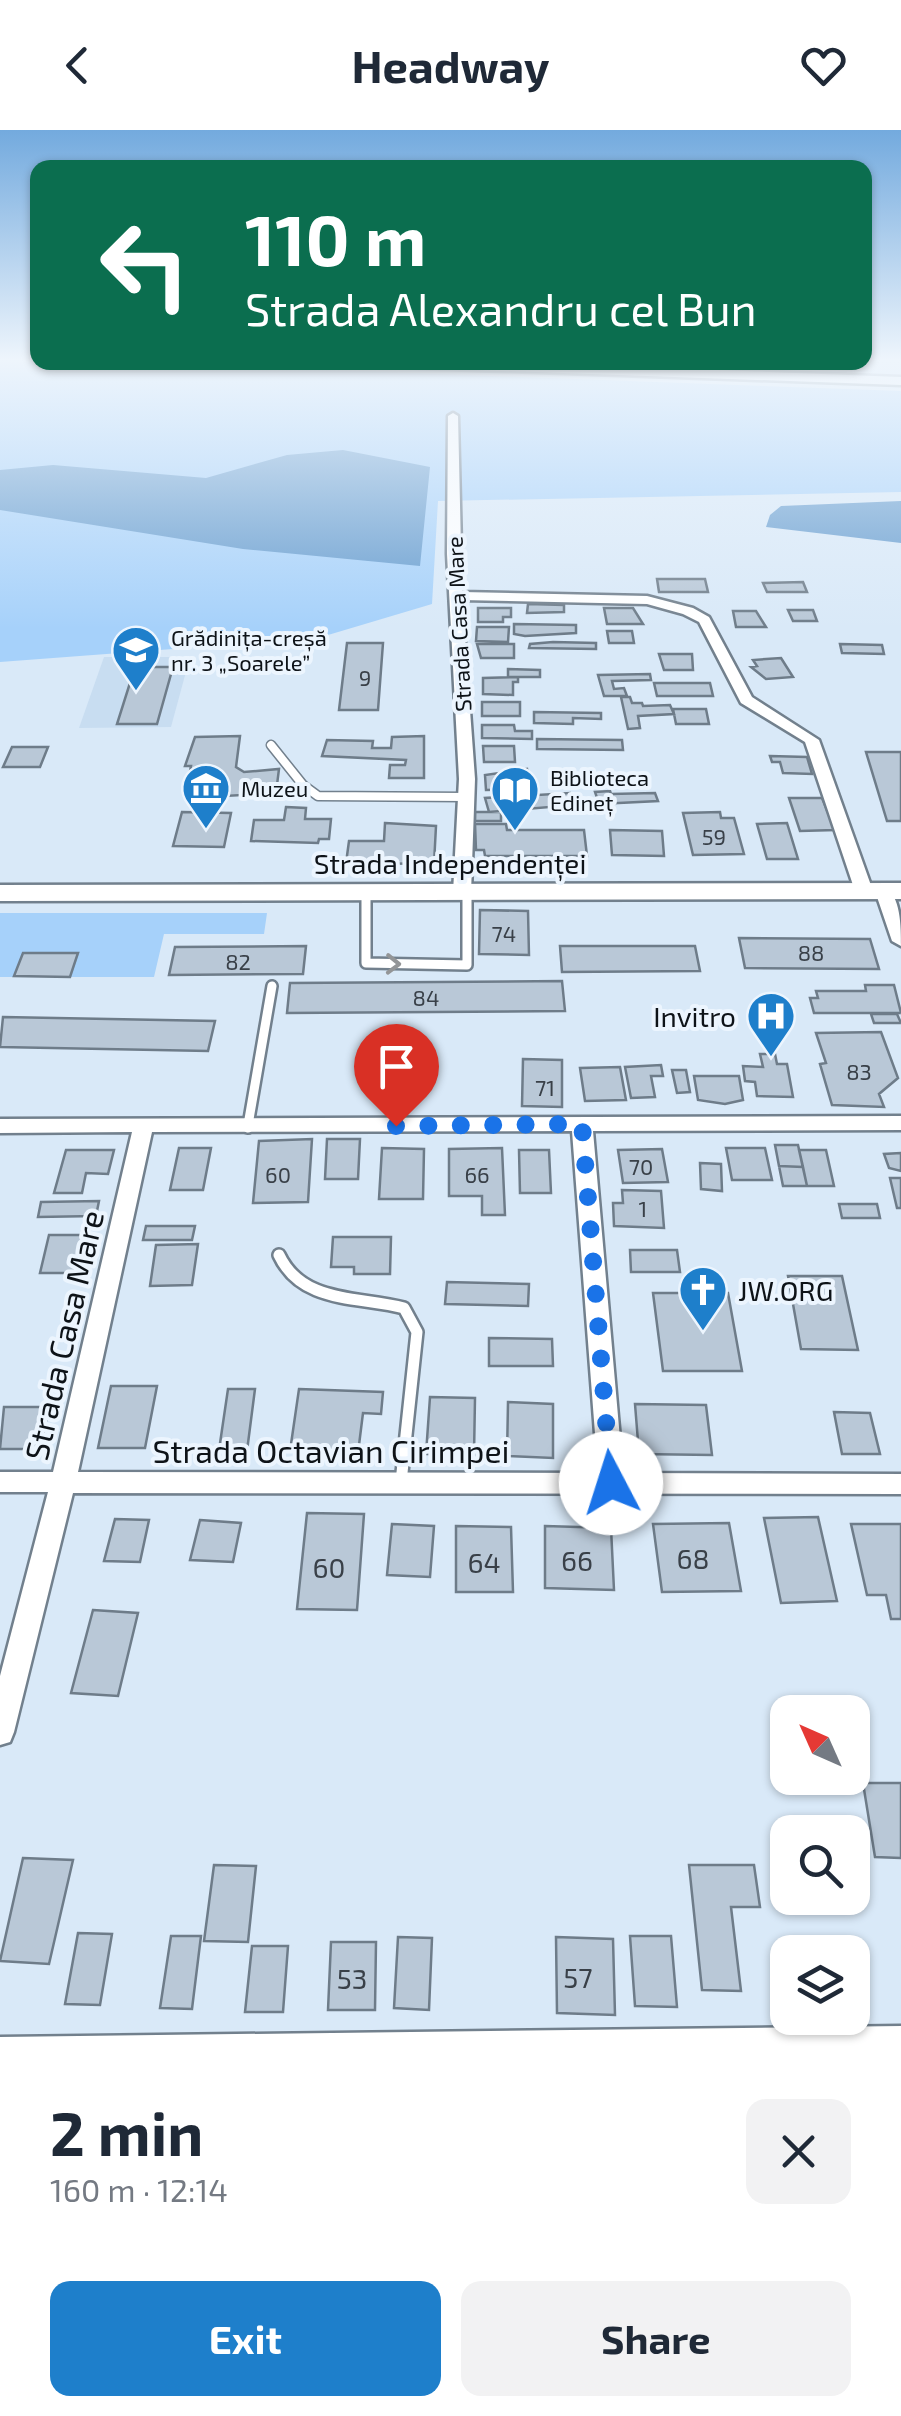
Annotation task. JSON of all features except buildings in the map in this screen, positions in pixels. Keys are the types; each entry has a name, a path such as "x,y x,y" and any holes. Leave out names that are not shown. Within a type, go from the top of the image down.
{"main road":[{"name":"Strada Independenței","path":"0,893 883,891"},
{"path":"0,2062 901,2051"}],"street":[{"name":"Strada Casa Mare","path":"454,448 466,797 465,893"},
{"path":"457,596 647,600 688,611 704,620 746,700 803,732 818,751 883,891 901,941"},
{"path":"0,1126 901,1123"},
{"path":"582,1124 611,1483"},
{"name":"Strada Casa Mare","path":"0,1732 63,1483 143,1127"},
{"name":"Strada Octavian Cirimpei","path":"0,1482 901,1484"}],"lane":[{"path":"271,745 303,786 318,796 466,797"},
{"path":"366,893 366,963 467,965 465,893"},
{"path":"248,1126 272,986"},
{"path":"279,1256 284,1274 302,1288 381,1300 404,1308 417,1332 401,1483"}],"shaded area":[{"path":"0,448 901,448 901,492 438,501 432,604 318,638 0,662"},
{"path":"343,450 430,467 420,566 243,549 0,510 0,470 53,465 206,478 287,455"},
{"path":"901,501 901,543 766,527 770,515 781,506"},
{"name":"Grădinița-creșă nr. 3 „Soarele”","path":"104,657 190,657 171,727 79,728"},
{"path":"0,913 267,913 264,934 164,934 154,977 0,977"}],"place":[{"name":"Grădinița-creșă nr. 3 „Soarele”","path":"136,692"},
{"name":"Muzeu","path":"206,830"},
{"name":"Biblioteca Edineț","path":"515,832"},
{"name":"Invitro","path":"771,1058"},
{"name":"JW.ORG","path":"703,1332"}],"route":[{"path":"396,1126 582,1124 611,1483"}]}
